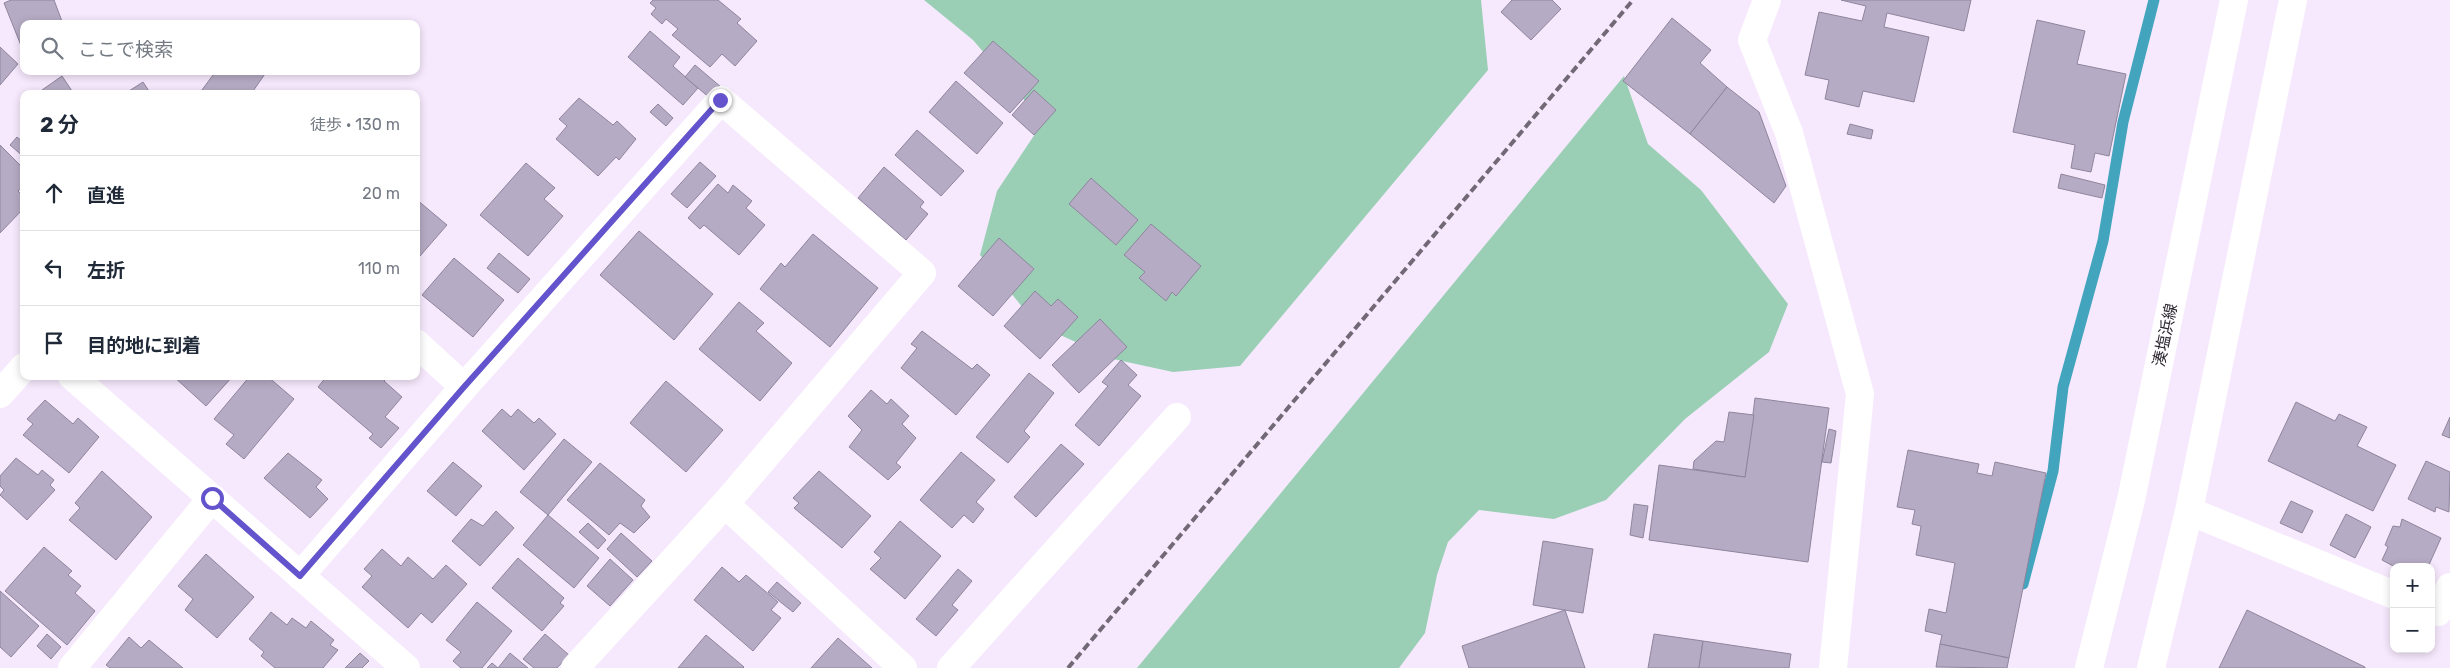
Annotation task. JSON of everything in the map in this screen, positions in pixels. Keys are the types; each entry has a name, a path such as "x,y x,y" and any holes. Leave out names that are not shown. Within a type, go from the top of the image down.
{"street":[{"path":"1767,0 1752,40 1789,133 1860,394 1833,668"},
{"name":"湊塩浜線","path":"2089,668 2131,500 2234,0"},
{"path":"2151,668 2189,511 2293,0"},
{"path":"300,576 464,387 720,100 922,273 725,504 575,668"},
{"path":"420,347 464,387"},
{"path":"0,394 20,372"},
{"path":"77,380 406,668"},
{"path":"951,668 1177,417"},
{"path":"72,668 212,498"},
{"path":"725,504 904,668"},
{"path":"2189,511 2390,592"},
{"path":"2440,613 2450,587"}],"green space":[{"path":"924,0 1481,0 1488,70 1240,366 1173,372 1113,359 1036,324 980,255 997,191 1043,122 973,40"},
{"path":"1624,76 1648,144 1701,190 1788,304 1769,352 1685,419 1606,500 1554,519 1479,510 1448,542 1437,575 1425,633 1399,668 1137,668"}],"building":[{"path":"11,0 54,0 62,20 20,20 20,43 4,3"},
{"path":"653,0 718,0 741,19 737,23 757,41 735,66 722,54 710,67 672,35 678,29 666,19 662,24 651,14 656,8 650,3"},
{"path":"1512,0 1552,0 1561,9 1531,40 1501,12"},
{"path":"1841,0 1971,0 1964,31 1887,13 1884,27 1929,37 1914,102 1863,91 1859,107 1825,99 1829,80 1805,75 1819,12 1862,21 1866,6"},
{"path":"1672,18 1711,50 1700,63 1727,87 1690,134 1623,81"},
{"path":"2037,20 2085,31 2077,64 2126,74 2109,156 2095,153 2091,172 2071,168 2075,145 2013,132"},
{"path":"650,31 680,57 673,66 698,88 683,105 628,57"},
{"path":"993,41 1039,81 1010,113 964,73"},
{"path":"0,47 18,64 0,85"},
{"path":"695,65 721,87 711,99 685,77"},
{"path":"213,75 264,75 254,90 202,90"},
{"path":"62,76 71,90 42,90"},
{"path":"956,81 1003,123 977,154 929,112"},
{"path":"143,82 148,90 131,90"},
{"path":"1727,87 1759,112 1786,186 1774,203 1690,134"},
{"path":"1034,90 1056,110 1034,135 1012,115"},
{"path":"579,98 613,125 617,121 636,139 619,160 616,157 598,176 556,139 567,126 559,119"},
{"path":"658,104 673,118 666,126 650,112"},
{"path":"1850,124 1873,130 1871,139 1847,134"},
{"path":"917,130 964,171 941,196 895,155"},
{"path":"17,137 20,140 20,154 10,145"},
{"path":"0,145 20,165 20,189 18,191 20,193 20,212 0,233"},
{"path":"700,162 716,176 687,208 671,194"},
{"path":"526,163 555,188 544,199 563,216 528,256 480,215"},
{"path":"884,167 924,202 920,207 928,214 906,240 858,198"},
{"path":"2061,174 2105,185 2102,198 2058,188"},
{"path":"1091,178 1138,220 1116,245 1069,204"},
{"path":"718,184 728,193 733,185 752,201 746,208 765,225 739,255 704,225 700,229 688,218"},
{"path":"420,202 447,225 420,256"},
{"path":"1151,224 1201,266 1176,296 1172,292 1166,301 1139,278 1145,272 1124,255"},
{"path":"639,231 713,294 674,340 600,275"},
{"path":"813,234 878,288 830,347 760,289 781,263 785,267"},
{"path":"999,238 1034,269 993,316 958,286"},
{"path":"499,253 530,279 518,293 487,268"},
{"path":"454,258 504,300 473,337 422,295"},
{"path":"1035,291 1051,306 1058,299 1078,317 1040,359 1004,326"},
{"path":"739,302 764,323 756,331 792,363 760,401 699,349"},
{"path":"1100,319 1127,347 1079,393 1052,365"},
{"path":"922,331 972,369 977,364 990,375 956,415 901,368 917,348 911,344"},
{"path":"1121,360 1137,375 1128,385 1141,396 1099,446 1075,425 1108,386 1102,382"},
{"path":"1029,373 1054,393 1024,431 1030,437 1008,463 976,437"},
{"path":"177,380 229,380 206,406"},
{"path":"247,380 272,380 294,399 244,459 226,444 234,435 214,419"},
{"path":"324,380 385,380 402,397 385,417 399,428 381,448 369,438 373,434 318,387"},
{"path":"666,381 723,430 686,472 630,423"},
{"path":"871,390 887,404 891,399 909,416 902,424 916,438 896,463 901,467 888,480 849,447 862,430 848,416"},
{"path":"1755,398 1829,408 1808,562 1649,540 1659,465 1745,477"},
{"path":"45,400 73,424 78,418 99,437 69,473 23,435 33,424 27,419"},
{"path":"2296,402 2335,421 2339,414 2367,427 2357,446 2396,465 2373,511 2268,461"},
{"path":"502,409 511,417 518,409 534,423 539,418 556,434 524,470 482,431"},
{"path":"1729,412 1754,415 1745,477 1693,469 1694,461 1716,441 1724,442"},
{"path":"2450,417 2450,438 2442,435"},
{"path":"1829,429 1836,431 1831,463 1822,462"},
{"path":"564,439 592,462 548,515 520,492"},
{"path":"1061,444 1084,464 1036,517 1014,497"},
{"path":"1908,450 1979,464 1977,473 1992,476 1995,462 2046,473 2009,658 1940,644 1942,635 1925,631 1929,609 1946,613 1955,563 1916,555 1921,526 1912,524 1915,510 1897,507"},
{"path":"961,452 995,480 976,502 984,509 973,523 964,515 952,528 920,500"},
{"path":"288,453 322,480 316,487 328,499 310,518 264,478"},
{"path":"16,458 38,475 42,470 54,480 50,485 55,490 27,520 0,495 4,490 0,486 0,476"},
{"path":"2426,461 2450,472 2449,512 2436,507 2435,512 2408,499"},
{"path":"453,462 482,486 456,516 427,491"},
{"path":"600,463 645,500 641,506 650,517 634,533 620,523 609,535 567,500"},
{"path":"102,471 152,517 116,560 69,520 80,508 75,503"},
{"path":"819,471 871,516 842,548 794,508 799,503 793,498"},
{"path":"2291,501 2313,511 2302,533 2280,523"},
{"path":"1634,504 1648,506 1643,538 1630,535"},
{"path":"496,511 514,528 480,566 452,541 471,519 483,526"},
{"path":"2346,514 2371,527 2355,558 2330,545"},
{"path":"548,515 599,558 574,588 523,545"},
{"path":"2402,519 2441,538 2430,563 2390,564 2382,560 2388,547 2385,545 2393,526 2400,527"},
{"path":"900,521 941,556 905,599 870,569 881,558 874,552"},
{"path":"588,523 606,540 598,549 579,532"},
{"path":"621,533 652,561 637,577 607,549"},
{"path":"1543,541 1593,549 1583,613 1533,605"},
{"path":"44,547 72,571 68,575 81,586 75,593 95,611 67,645 5,591"},
{"path":"382,549 401,566 408,557 433,579 446,565 467,584 432,623 421,613 408,628 362,587 372,576 364,569"},
{"path":"206,554 254,597 217,638 185,610 193,599 178,586"},
{"path":"518,558 564,598 560,603 564,606 542,631 492,588"},
{"path":"610,559 633,580 610,606 587,586"},
{"path":"722,567 739,582 746,575 778,602 771,610 781,618 753,651 694,600"},
{"path":"958,569 972,581 952,605 958,610 936,636 916,619"},
{"path":"777,582 801,603 793,612 768,592"},
{"path":"0,591 39,626 11,657 0,647"},
{"path":"477,602 512,631 482,668 461,668 453,661 461,652 446,640"},
{"path":"1565,610 1585,668 1469,668 1462,646"},
{"path":"2247,610 2365,667 2365,668 2219,668"},
{"path":"271,612 287,625 292,618 306,628 311,621 334,640 330,645 338,650 323,668 275,668 261,656 264,652 249,639"},
{"path":"47,634 61,647 51,659 37,646"},
{"path":"545,634 569,655 557,668 534,668 523,659"},
{"path":"1654,634 1703,641 1699,668 1648,668"},
{"path":"706,635 744,667 678,668"},
{"path":"129,637 141,648 149,640 183,668 110,668 106,665"},
{"path":"838,638 872,668 811,668"},
{"path":"1703,641 1791,654 1789,668 1699,668"},
{"path":"1940,644 2009,658 2007,668 1936,667"},
{"path":"360,653 369,661 362,668 345,668"},
{"path":"510,653 528,668 498,668"},
{"path":"492,663 498,668 487,668"}],"waterway":[{"path":"2023,584 2053,471 2063,387 2103,241 2123,122 2154,0"}],"railway":[{"path":"1068,668 1633,0"}],"route":[{"path":"212,498 300,576 464,387 720,100"}]}
